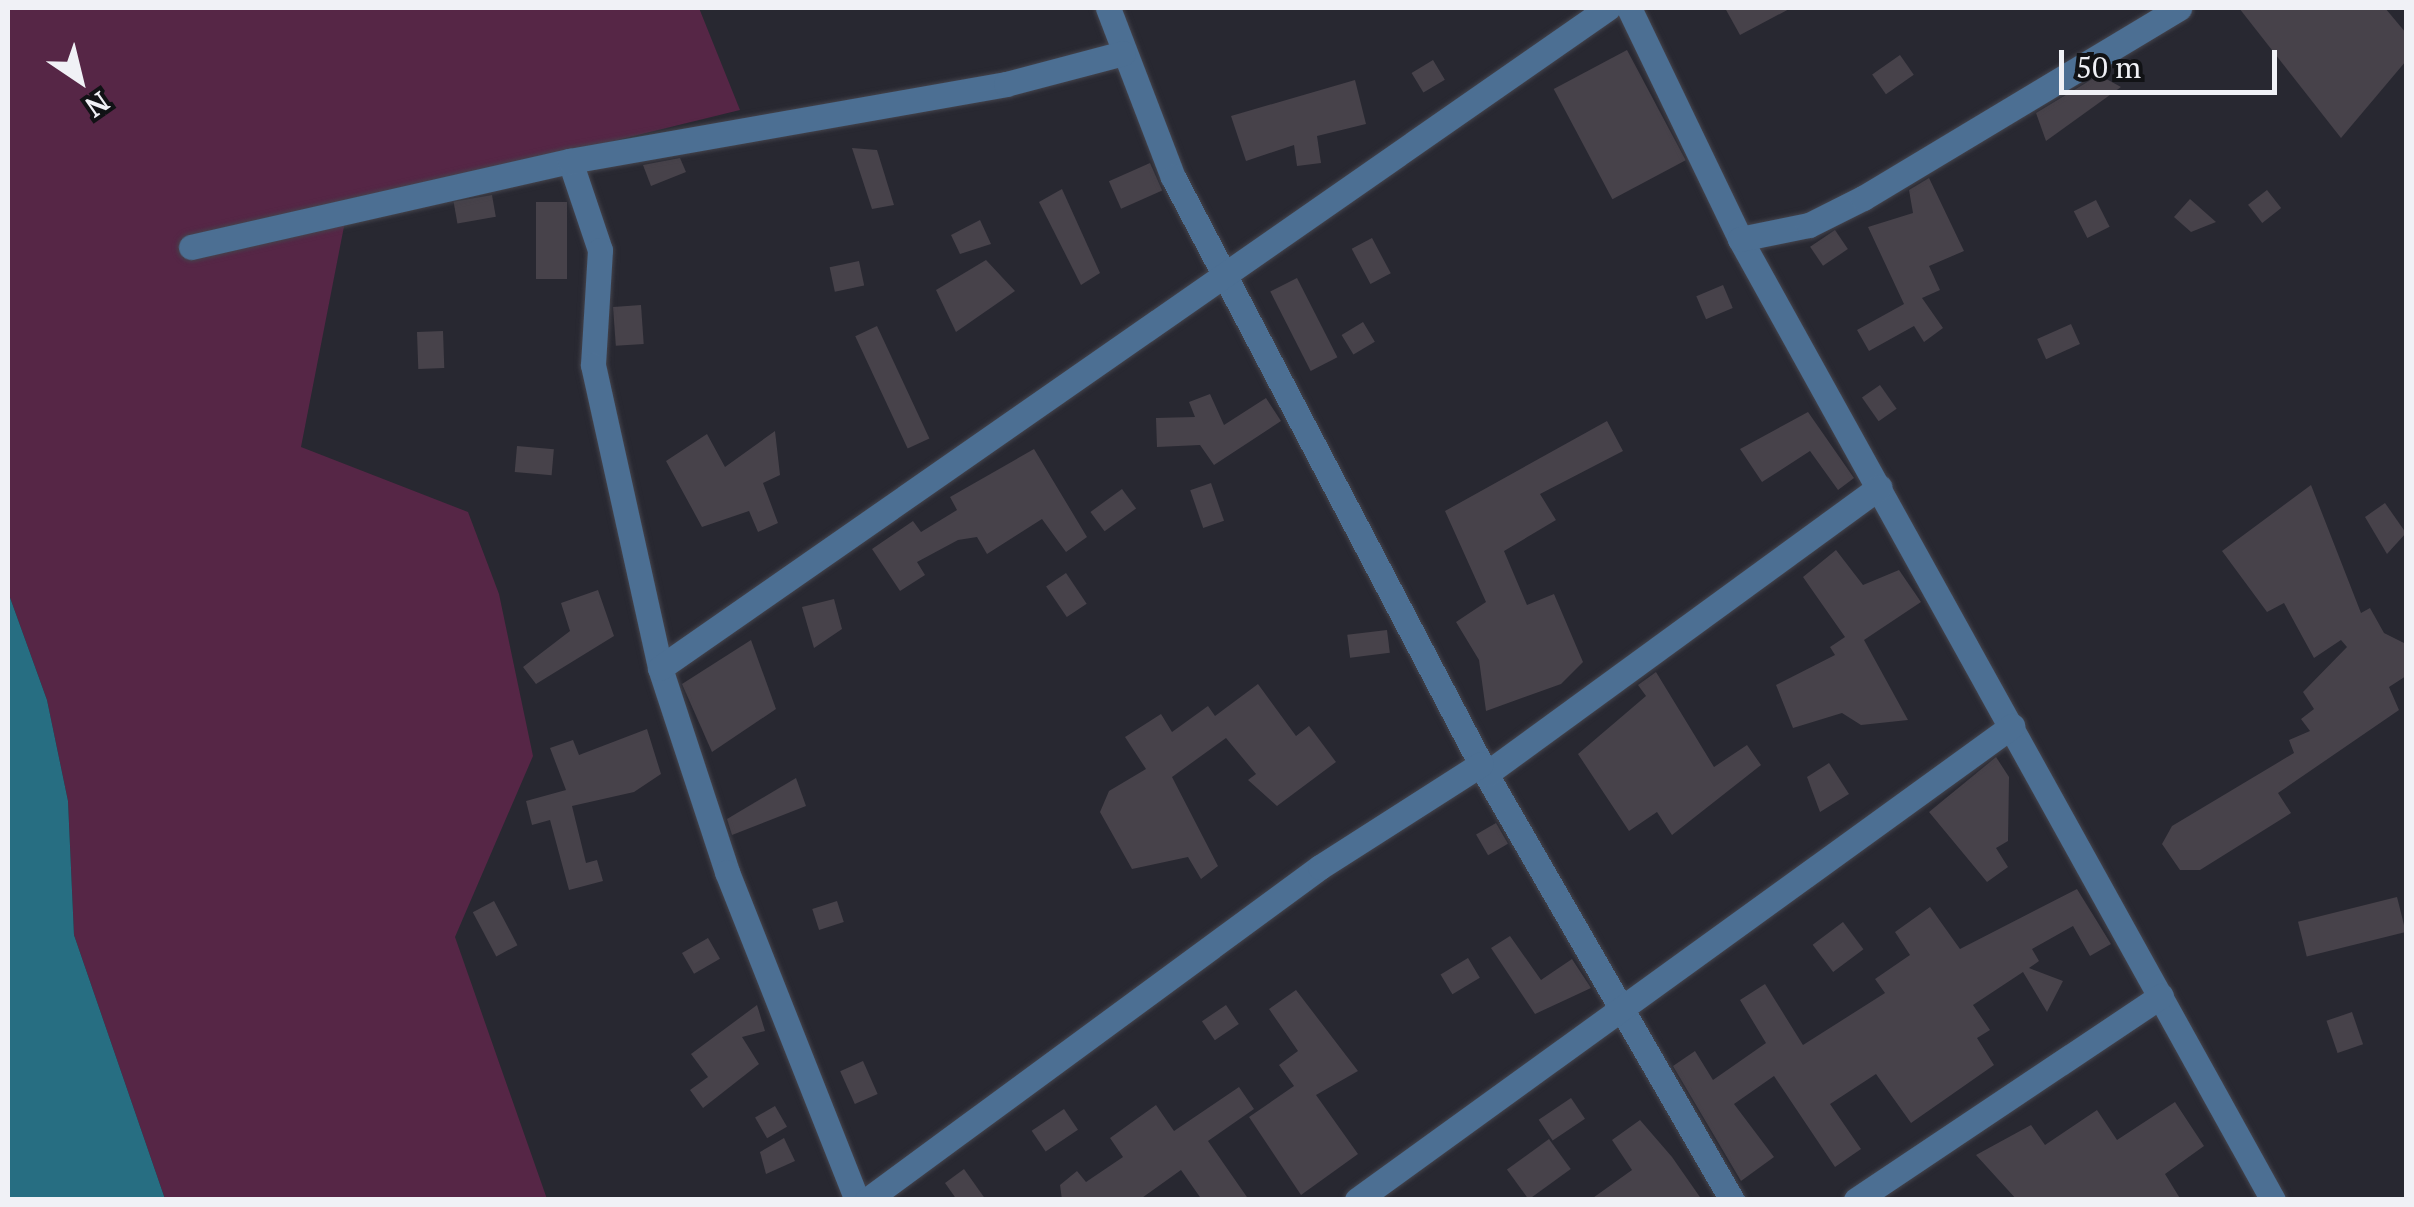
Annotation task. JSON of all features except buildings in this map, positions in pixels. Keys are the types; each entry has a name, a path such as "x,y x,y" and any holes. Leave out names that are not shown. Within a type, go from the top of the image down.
{"street":[{"path":"1108,8 1123,53 1226,276 1483,769 1625,1008 1732,1200"},
{"path":"660,668 1608,8"},
{"path":"1629,8 1740,239 2273,1200"},
{"path":"1740,239 1809,225 1863,198 2179,8"},
{"path":"191,247 570,160 1006,84 1123,53"},
{"path":"570,160 600,250 593,365 660,668 727,872 857,1200"},
{"path":"867,1200 1320,867 1483,769 1880,487"},
{"path":"1357,1200 2012,726"},
{"path":"1856,1200 2162,996"}],"shaded area":[{"path":"8,8 699,8 740,110 348,206 301,447 468,512 499,594 533,756 455,937 547,1199 165,1199 74,935 68,801 47,700 8,592"}],"water":[{"path":"8,592 47,700 68,801 74,935 165,1199 8,1199"}]}
